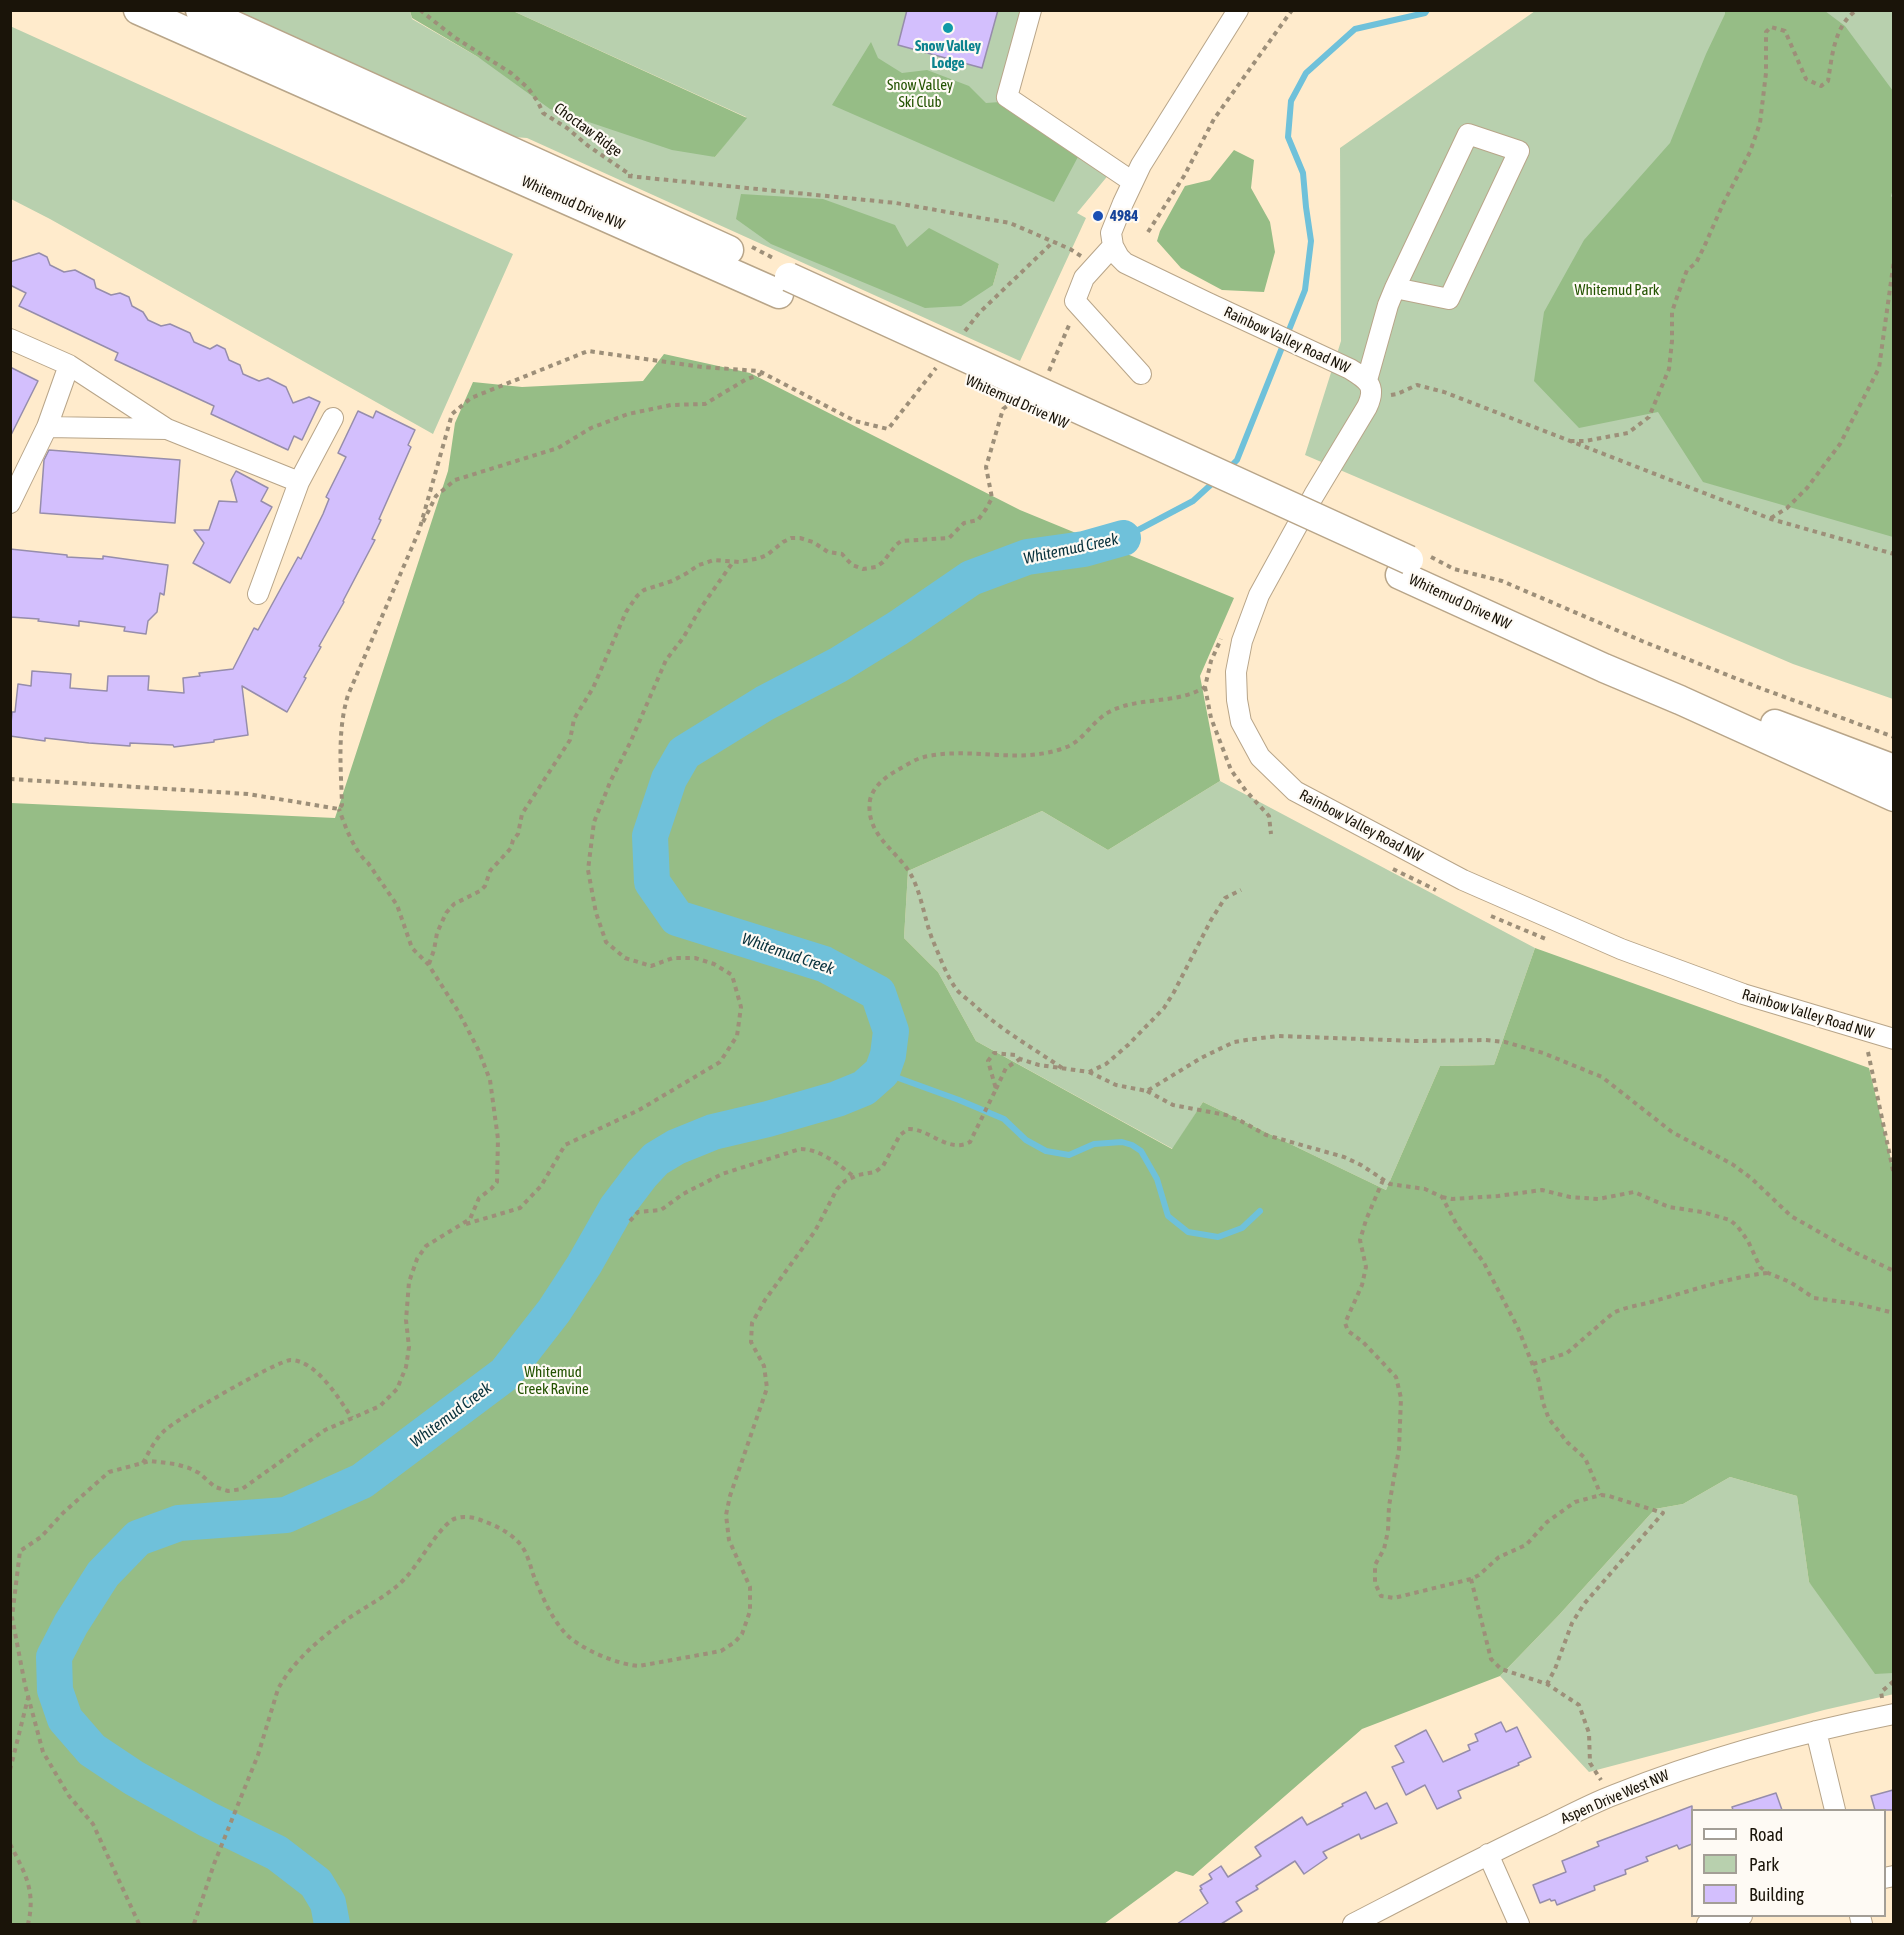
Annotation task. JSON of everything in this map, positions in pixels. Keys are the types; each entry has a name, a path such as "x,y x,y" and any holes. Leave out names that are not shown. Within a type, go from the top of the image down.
{"highway":[{"name":"Whitemud Drive NW","path":"138,10 784,285 1744,712 1893,769"},
{"name":"Whitemud Drive NW","path":"200,10 784,285"},
{"name":"Whitemud Drive NW","path":"1411,563 1604,668 1893,797"}],"street":[{"path":"1031,10 1007,97 1133,182"},
{"path":"1141,374 1076,301 1084,278 1113,246 1111,233 1141,165 1238,10"},
{"path":"1367,380 1388,305 1395,288 1468,134 1519,150 1449,299 1395,288"},
{"name":"Rainbow Valley Road NW","path":"1113,246 1125,262 1350,369 1367,380 1371,387 1372,396 1259,595 1242,641 1236,672 1237,700 1241,722 1260,757 1295,791 1463,880 1621,949 1743,994 1893,1039"},
{"path":"10,339 69,365 167,429 299,482"},
{"path":"10,503 47,427 69,365"},
{"path":"258,594 299,482 333,418"},
{"path":"47,427 167,429"},
{"name":"Aspen Drive West NW","path":"1353,1924 1488,1854 1612,1796 1715,1759 1816,1731 1893,1714"},
{"path":"1816,1731 1835,1809"},
{"path":"1488,1854 1520,1924"},
{"path":"1707,1924 1738,1917"}],"path":[{"name":"Choctaw Ridge","path":"420,10 454,38 511,73 528,88 543,113 633,177"},
{"path":"1148,232 1184,176 1214,119 1292,10"},
{"path":"1570,441 1585,441 1628,433 1649,417 1669,369 1672,312 1687,270 1696,263 1704,247 1750,152 1760,123 1766,64 1766,32 1771,27 1785,31 1806,79 1821,86 1827,81 1838,34 1845,19 1857,10"},
{"path":"622,176 896,203 1010,223 1070,249"},
{"path":"958,340 979,314 1053,242"},
{"path":"1771,519 1787,508 1807,488 1840,444 1879,368 1893,260"},
{"path":"1047,374 1079,304"},
{"path":"419,531 452,414 471,398 588,351 702,367 759,371 855,421 888,429 937,367"},
{"path":"339,808 342,806 341,735 344,709 436,496 455,480 558,448 591,428 628,414 671,405 705,404 745,380 762,373"},
{"path":"1391,395 1417,385 1427,387 1467,400 1771,519 1893,554"},
{"path":"428,965 437,933 446,913 454,904 480,891 485,886 490,871 511,848 518,834 522,814 570,740 574,719 593,688 626,612 637,596 644,590 672,581 699,565 714,560 739,562 760,558 791,538 813,542 828,552 842,554 852,565 869,569 883,562 901,542 949,538 964,523 978,520 987,509 992,498 986,467 1003,409 1012,402"},
{"path":"465,1224 520,1208 541,1186 565,1145 639,1110 720,1062 737,1036 741,1007 732,975 714,964 696,958 673,958 651,966 625,958 606,942 596,913 588,870 594,822 666,660 734,561"},
{"path":"1411,563 1454,569 1502,581 1685,658 1893,737"},
{"path":"1222,636 1211,661 1205,687 1211,718 1231,770 1246,791 1269,816 1271,834"},
{"path":"1064,1069 991,1020 957,990 933,941 911,875 876,833 870,802 872,794 881,781 890,774 923,757 960,754 1043,754 1075,743 1108,712 1130,705 1187,696 1205,687"},
{"path":"10,779 248,794 339,808"},
{"path":"140,1924 93,1824 69,1796 43,1752 28,1696 12,1617 20,1551 41,1537 63,1513 109,1472 150,1461 182,1466 199,1473 215,1487 228,1491 242,1489 338,1423 380,1406 398,1389 406,1367 409,1347 406,1320 409,1282 417,1259 426,1246 470,1220 479,1198 491,1190 497,1182 498,1139 494,1106 490,1080 478,1049 458,1011 428,965 412,948 397,905 363,859 349,835 339,808"},
{"path":"1089,1072 1106,1064 1164,1008 1224,898 1241,890"},
{"path":"1147,1091 1201,1058 1234,1042 1246,1040 1278,1036 1416,1041 1486,1040 1508,1043 1543,1053 1602,1077 1672,1132 1732,1164 1751,1178 1791,1216 1893,1271"},
{"path":"1868,1052 1893,1175"},
{"path":"995,1091 987,1061 991,1055 1002,1053 1015,1055 1020,1059 1089,1072 1116,1085 1147,1091 1173,1105 1226,1115 1266,1135 1344,1157 1390,1184 1425,1190 1442,1197 1452,1199 1498,1196 1542,1190 1570,1197 1598,1199 1634,1192 1669,1208 1702,1212 1730,1220 1748,1241 1760,1268 1790,1282 1814,1298 1858,1304 1893,1313"},
{"path":"194,1924 214,1864 258,1755 271,1709 282,1681 306,1654 336,1627 399,1584 454,1519 463,1517 479,1519 513,1537 522,1546 544,1599 558,1625 573,1640 591,1650 628,1665 639,1666 721,1652 735,1642 746,1625 751,1601 750,1587 729,1540 726,1515 730,1496 767,1388 764,1366 751,1342 752,1323 765,1300 815,1231 837,1189 845,1181 875,1172 883,1166 900,1135 908,1129 919,1130 942,1142 964,1144 973,1139 1006,1068 1020,1059"},
{"path":"630,1221 638,1212 661,1210 683,1194 722,1174 800,1149 807,1149 827,1158 854,1177"},
{"path":"1383,1180 1360,1240 1366,1267 1362,1286 1345,1323 1348,1331 1363,1342 1396,1377 1401,1398 1399,1449 1389,1506 1388,1531 1384,1549 1374,1566 1375,1583 1381,1596 1394,1598 1471,1579 1499,1557 1526,1545 1547,1522 1575,1502 1601,1495 1663,1513 1584,1604 1572,1623 1547,1684"},
{"path":"1442,1197 1457,1225 1484,1263 1518,1328 1538,1378 1549,1419 1568,1443 1585,1458 1601,1495"},
{"path":"1533,1364 1567,1353 1613,1313 1621,1309 1693,1289 1768,1273"},
{"path":"143,1463 152,1445 180,1418 256,1375 289,1360 306,1364 325,1380 352,1418"},
{"path":"1471,1579 1491,1659 1501,1669 1547,1684 1579,1705 1589,1733 1590,1763 1612,1796"},
{"path":"10,1770 28,1696"},
{"path":"10,1844 31,1889 31,1911 28,1924"}],"green space":[{"name":"Snow Valley Ski Club","path":"237,11 410,11 412,19 478,57 715,157 746,117 513,11 1025,11 1003,97 1110,173 1077,213 1086,218 1020,361 527,138 501,136","holes":["907,248 999,264 993,285"]},
{"path":"410,11 513,11 747,118 715,157 672,150 550,109 478,57 412,18"},
{"name":"Whitemud Park","path":"1535,11 1893,11 1893,699 1793,664 1305,455 1341,341 1340,148"},
{"path":"1725,11 1825,11 1845,26 1893,91 1894,186 1891,196 1894,200 1893,537 1703,482 1658,412 1579,428 1534,381 1544,312 1584,240 1670,143"},
{"path":"10,26 513,254 433,434 11,199"},
{"name":"Snow Valley Ski Club","path":"871,42 878,58 902,73 927,70 969,86 986,103 1000,102 1079,155 1054,202 832,105"},
{"path":"1234,150 1254,160 1251,188 1270,222 1275,252 1264,292 1222,290 1181,268 1157,241 1160,231 1185,186 1210,180"},
{"path":"741,194 823,199 895,225 907,247 929,228 999,264 993,285 961,306 925,308 771,244 736,219"},
{"name":"Whitemud Creek Ravine","path":"664,354 750,373 1020,510 1234,598 1200,676 1220,781 1108,850 1042,811 908,871 904,938 938,972 976,1041 1172,1149 1203,1102 1386,1190 1440,1066 1494,1065 1535,948 1869,1068 1894,1172 1893,1673 1875,1674 1809,1582 1797,1496 1730,1477 1683,1504 1655,1509 1500,1676 1362,1729 1193,1876 1176,1871 1104,1924 11,1924 11,803 335,818 448,471 455,423 473,382 522,387 643,381"},
{"path":"1220,781 1535,948 1494,1065 1440,1066 1386,1190 1203,1102 1173,1149 976,1041 938,972 904,938 908,871 1042,811 1108,850"},
{"path":"1730,1477 1797,1496 1809,1582 1893,1673 1894,1694 1824,1710 1589,1772 1500,1676 1655,1509 1683,1504"}],"building":[{"name":"Snow Valley Lodge","path":"907,10 998,10 982,68 898,45"},
{"path":"39,253 47,257 50,265 64,272 75,270 94,280 96,288 111,295 120,293 129,297 132,306 143,312 148,320 161,326 170,324 190,333 194,342 210,349 217,345 225,349 229,360 240,365 243,374 259,381 268,378 286,387 293,403 309,397 320,402 302,440 294,436 288,450 211,414 214,406 115,360 118,353 19,306 26,293 10,285 10,262"},
{"path":"10,367 38,381 10,437"},
{"path":"358,411 373,418 376,411 415,430 408,445 411,447 379,519 381,520 372,539 375,540 287,712 242,686 248,735 174,747 173,745 130,743 130,746 45,738 45,741 10,736 18,684 31,686 32,671 71,674 70,688 107,691 108,676 149,676 148,690 184,693 183,678 200,676 199,673 233,669 254,628 258,630 298,557 301,559 323,514 329,499 326,497 346,457 338,453"},
{"path":"49,450 180,460 175,523 40,513 44,460"},
{"path":"236,471 268,488 261,501 272,507 230,583 193,563 204,543 194,530 209,530 219,501 237,502 231,480"},
{"path":"10,549 67,555 67,557 103,559 103,556 168,565 164,595 160,593 157,612 148,621 146,634 124,631 125,627 79,621 79,626 10,617"},
{"path":"1501,1722 1506,1732 1517,1727 1531,1757 1518,1763 1519,1765 1458,1791 1461,1798 1437,1809 1425,1785 1406,1795 1392,1767 1404,1762 1395,1746 1426,1730 1443,1762 1470,1750 1468,1745 1478,1741 1475,1734"},
{"path":"1893,1790 1893,1810 1875,1809 1871,1796"},
{"path":"1366,1792 1375,1809 1387,1803 1397,1823 1361,1839 1359,1834 1323,1852 1327,1858 1304,1874 1295,1861 1256,1886 1258,1889 1236,1902 1242,1911 1221,1924 1177,1924 1208,1903 1200,1886 1212,1879 1209,1874 1221,1866 1228,1877 1261,1856 1255,1847 1302,1817 1307,1825"},
{"path":"1776,1793 1782,1809 1733,1809 1732,1807"},
{"path":"1692,1806 1691,1844 1679,1849 1677,1845 1646,1857 1648,1861 1625,1870 1626,1874 1594,1886 1595,1890 1557,1905 1555,1900 1550,1899 1540,1903 1533,1885 1566,1872 1562,1861 1599,1846 1597,1842"}],"waterway":[{"name":"Whitemud Creek","path":"1228,469 1237,460 1305,290 1311,241 1303,173 1288,137 1291,101 1306,73 1355,29 1425,13 1427,10"},
{"name":"Whitemud Creek","path":"1123,538 1193,501 1216,480"},
{"name":"Whitemud Creek","path":"332,1924 328,1903 316,1883 277,1853 207,1819 134,1778 92,1750 65,1719 55,1690 54,1657 71,1624 103,1574 138,1538 179,1523 286,1515 362,1481 505,1374 554,1311 584,1265 617,1207 656,1159 676,1147 713,1132 837,1099 864,1088 882,1072 888,1055 891,1031 878,993 824,964 677,918 652,882 650,836 669,779 684,753 765,703 838,665 898,628 971,578 1027,557 1084,549 1123,538"},
{"path":"882,1072 1004,1119 1026,1140 1046,1151 1069,1155 1094,1144 1122,1142 1132,1145 1141,1151 1157,1179 1168,1216 1188,1232 1218,1237 1242,1228 1260,1211"}],"place":[{"name":"Snow Valley Lodge","path":"948,28"},
{"name":"4984","path":"1098,216"}]}
